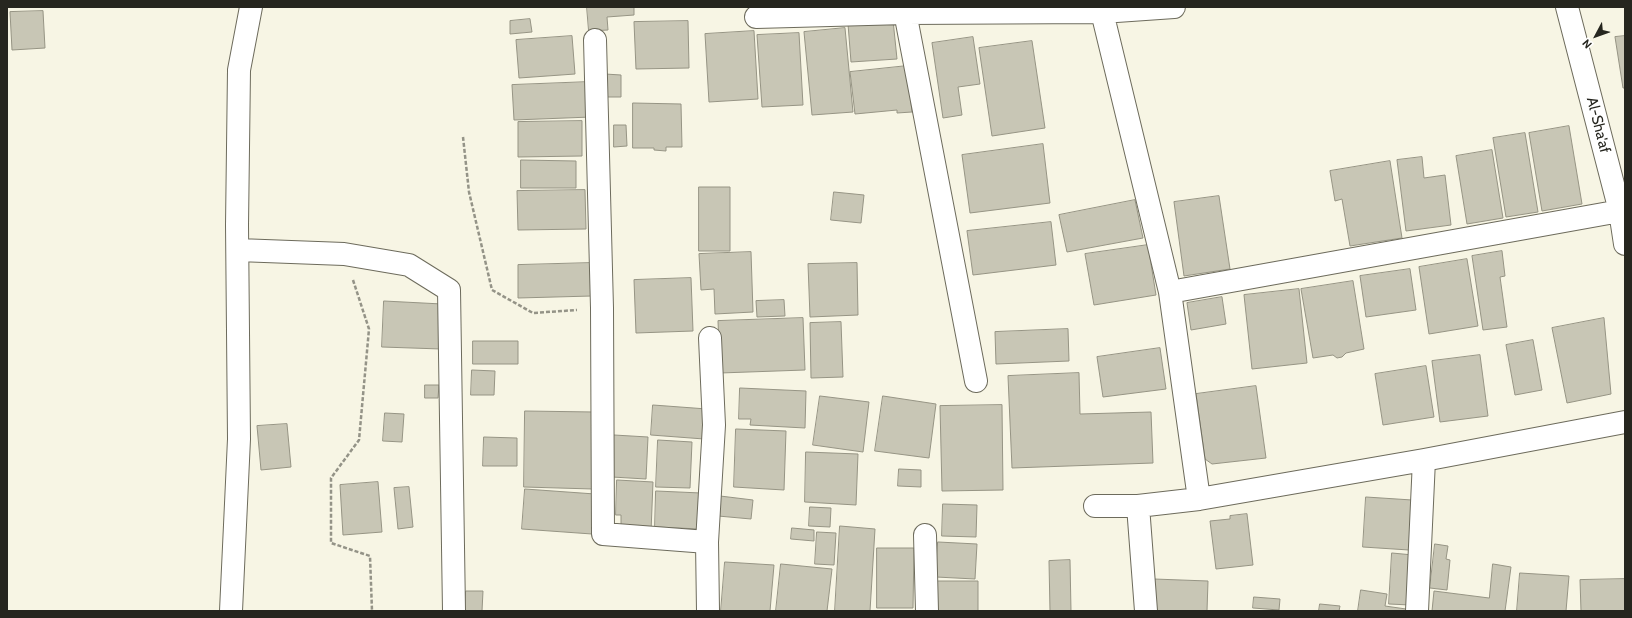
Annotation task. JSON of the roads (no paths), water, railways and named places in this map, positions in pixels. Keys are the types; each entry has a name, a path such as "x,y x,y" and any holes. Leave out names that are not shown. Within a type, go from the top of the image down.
{"street":[{"path":"230,611 239,439 239,70 251,7"},
{"path":"756,17 904,10 1102,12 1174,7"},
{"name":"Al-Sha'af","path":"1567,7 1620,211 1625,244"},
{"path":"904,10 976,381"},
{"path":"1102,12 1170,292 1199,499"},
{"path":"595,40 602,308 603,534 707,542"},
{"path":"1170,292 1620,211"},
{"path":"238,250 344,254 409,264 449,290 454,611"},
{"path":"708,611 707,542 714,425 710,338"},
{"path":"1096,506 1138,506 1199,499 1424,460 1625,422"},
{"path":"1417,611 1424,460"},
{"path":"1138,506 1146,611"},
{"path":"925,535 927,611"}]}
